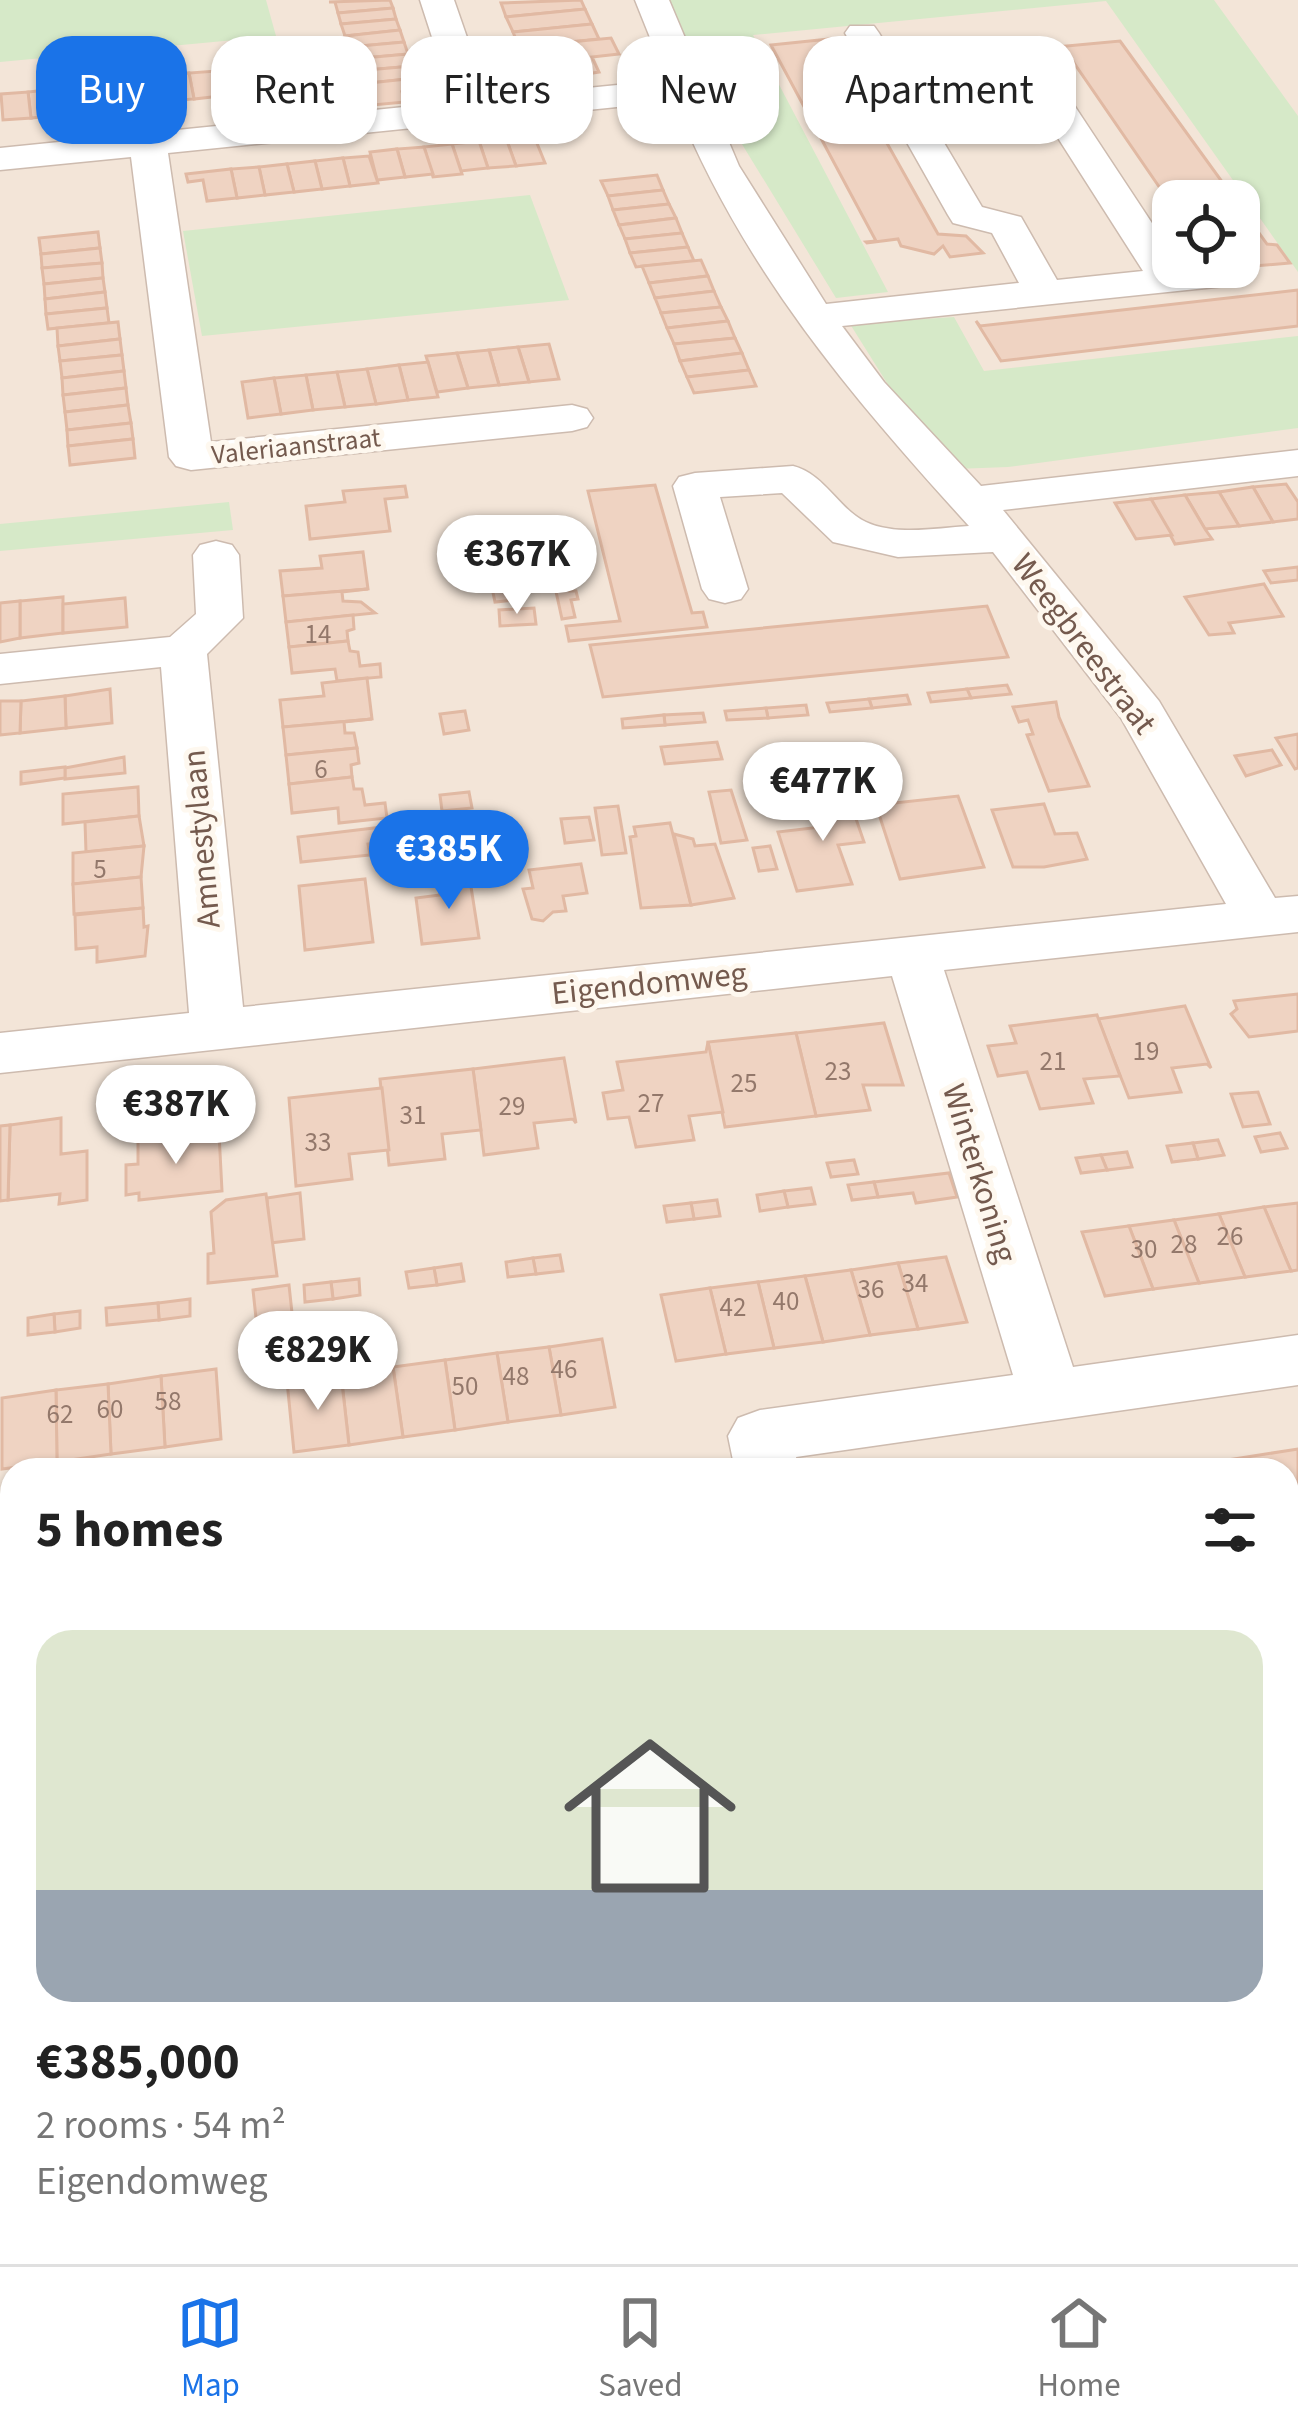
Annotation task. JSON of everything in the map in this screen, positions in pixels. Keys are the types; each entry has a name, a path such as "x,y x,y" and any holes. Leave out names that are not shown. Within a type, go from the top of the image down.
{"street":[{"path":"437,0 449,36"},
{"name":"Weegbreestraat","path":"652,0 666,36"},
{"path":"862,33 967,214 1007,225 1045,294"},
{"path":"187,139 401,118"},
{"path":"1076,137 1152,253"},
{"path":"0,159 139,144"},
{"name":"Valeriaanstraat","path":"148,144 191,457 572,418"},
{"name":"Weegbreestraat","path":"710,144 814,317 869,391 1005,538 1142,712 1279,915"},
{"path":"814,317 1152,283"},
{"path":"973,500 1298,464"},
{"path":"725,589 695,486 793,479 848,532 898,544 1005,538"},
{"path":"0,669 183,650 220,618 215,555"},
{"name":"Amnestylaan","path":"183,650 218,1028"},
{"name":"Eigendomweg","path":"0,1053 1279,915"},
{"name":"Winterkoning","path":"912,953 1050,1393"},
{"path":"765,1458 760,1436 1298,1360"}],"shaded area":[{"path":"0,0 1298,0 1298,1458 0,1458"}],"green space":[{"path":"0,0 266,0 276,36 211,36 211,42 187,44 187,36 36,36 36,59 0,62"},
{"path":"667,0 1214,0 1298,116 1298,272 1260,218 1260,180 1233,180 1106,1 754,36 678,36"},
{"path":"779,84 803,130 803,144 810,144 888,292 836,298 742,144 779,144"},
{"path":"530,195 569,300 202,336 183,231"},
{"path":"954,317 984,371 1298,336 1298,428 1008,467 955,469 897,399 850,324"},
{"path":"229,502 233,530 0,551 0,524"}],"building":[{"path":"390,0 393,8 338,13 335,2 329,2"},
{"path":"581,0 585,9 506,17 501,3"},
{"path":"393,8 396,19 341,24 338,13"},
{"path":"585,9 592,24 513,32 506,17"},
{"path":"396,19 400,30 345,36 341,24"},
{"path":"592,24 599,39 515,36 513,32"},
{"path":"400,30 402,36 401,42 377,44 377,36 345,36"},
{"path":"611,38 617,54 593,57 593,40"},
{"path":"1120,41 1221,180 1154,180 1076,66 1076,45"},
{"path":"401,42 401,55 377,57 377,44"},
{"path":"803,42 803,105 779,60 779,44"},
{"path":"401,55 401,67 377,69 377,57"},
{"path":"401,67 401,80 377,82 377,69"},
{"path":"211,71 211,97 194,99 189,73"},
{"path":"189,73 194,99 187,100"},
{"path":"401,80 401,102 377,105 377,82"},
{"path":"36,91 36,117 31,118 28,92"},
{"path":"28,92 31,118 3,120 1,94"},
{"path":"452,144 480,144 488,168 461,171"},
{"path":"452,144 462,174 433,177 424,147"},
{"path":"480,144 508,144 516,166 488,168"},
{"path":"508,144 537,144 545,163 516,166"},
{"path":"824,144 887,144 938,234 966,236 983,253 950,257 943,246 934,254 901,246 898,239 866,242 876,241"},
{"path":"424,147 433,174 405,177 397,149"},
{"path":"397,149 405,177 377,180 370,152"},
{"path":"369,156 378,183 350,186 343,158"},
{"path":"343,158 350,186 322,189 315,161"},
{"path":"315,161 322,189 294,192 287,164"},
{"path":"287,164 294,192 265,195 259,167"},
{"path":"259,167 265,195 237,198 231,169"},
{"path":"231,169 237,198 207,201 203,180 188,182 186,174"},
{"path":"657,175 663,190 608,196 601,181"},
{"path":"663,190 669,204 613,210 608,196"},
{"path":"669,204 676,218 619,225 613,210"},
{"path":"676,218 682,233 625,239 619,225"},
{"path":"98,232 100,248 41,254 39,238"},
{"path":"682,233 688,247 630,253 625,239"},
{"path":"1260,234 1267,244 1277,245 1290,263 1260,266"},
{"path":"688,247 694,261 636,267 630,253"},
{"path":"100,248 102,263 42,268 41,254"},
{"path":"701,260 708,276 649,283 642,266"},
{"path":"102,263 103,278 44,284 42,268"},
{"path":"708,276 714,291 655,298 649,283"},
{"path":"103,278 105,292 45,299 44,284"},
{"path":"1298,290 1298,326 1001,361 976,321 980,326"},
{"path":"714,291 721,307 661,313 655,298"},
{"path":"105,292 107,308 46,314 45,299"},
{"path":"721,307 728,321 667,328 661,313"},
{"path":"107,308 109,323 48,329 46,314"},
{"path":"728,321 735,338 674,344 667,328"},
{"path":"118,322 120,339 58,346 57,328"},
{"path":"735,338 742,353 680,361 674,344"},
{"path":"120,339 122,355 60,361 58,346"},
{"path":"549,344 559,379 529,382 518,347"},
{"path":"518,347 529,382 499,385 489,350"},
{"path":"489,350 499,385 468,388 457,353"},
{"path":"457,353 468,388 437,392 426,356"},
{"path":"742,353 749,370 687,377 680,361"},
{"path":"122,355 124,371 62,378 60,361"},
{"path":"428,362 438,397 408,400 399,365"},
{"path":"399,365 408,400 376,404 367,369"},
{"path":"367,369 376,404 345,407 337,372"},
{"path":"749,370 756,386 694,393 687,377"},
{"path":"124,371 126,388 63,395 62,378"},
{"path":"337,372 345,407 313,410 306,375"},
{"path":"306,375 313,410 281,414 274,378"},
{"path":"274,378 281,414 248,418 242,382"},
{"path":"126,388 128,405 65,412 63,395"},
{"path":"128,405 131,423 67,430 65,412"},
{"path":"131,423 133,439 68,446 67,430"},
{"path":"133,439 135,458 70,465 68,446"},
{"path":"1286,484 1298,502 1298,519 1273,522 1253,487"},
{"path":"655,485 692,613 703,612 707,627 569,641 566,626 620,621 588,491"},
{"path":"405,486 407,497 385,499 390,531 310,539 306,506 345,502 343,491"},
{"path":"1253,487 1273,522 1239,526 1219,492"},
{"path":"1219,492 1239,526 1205,529 1185,495"},
{"path":"1185,495 1212,539 1175,544 1151,499"},
{"path":"1151,499 1172,535 1136,539 1115,503"},
{"path":"557,542 565,573 552,575 545,544"},
{"path":"363,552 368,589 283,596 280,571 322,568 320,556"},
{"path":"1298,567 1298,580 1271,583 1264,571"},
{"path":"519,580 524,599 495,602 491,583"},
{"path":"1264,584 1283,616 1229,623 1234,633 1209,635 1185,597"},
{"path":"567,585 578,599 571,600 575,617 562,619 555,587"},
{"path":"368,589 342,592 343,601 361,602 375,613 286,622 283,596"},
{"path":"63,597 63,633 20,638 20,601"},
{"path":"125,598 127,627 63,633 63,604"},
{"path":"20,601 20,638 0,642 0,603"},
{"path":"987,606 1008,657 603,697 590,645"},
{"path":"534,608 536,624 500,626 499,610"},
{"path":"353,615 354,629 347,631 348,641 289,647 286,622"},
{"path":"348,641 350,651 358,652 360,666 380,664 381,677 337,681 335,669 292,673 289,647"},
{"path":"367,678 372,719 283,727 280,700 324,696 322,683"},
{"path":"1007,685 1011,694 971,698 967,689"},
{"path":"110,689 112,723 66,728 65,696"},
{"path":"967,689 971,698 931,702 928,693"},
{"path":"907,695 910,704 872,708 869,699"},
{"path":"65,696 66,728 20,733 21,701"},
{"path":"869,699 872,708 830,712 827,703"},
{"path":"0,701 21,701 20,733 0,735"},
{"path":"1056,702 1089,786 1049,791 1027,735 1033,734 1028,720 1019,722 1013,707"},
{"path":"806,705 808,715 768,718 766,708"},
{"path":"766,708 768,718 727,720 725,711"},
{"path":"465,711 469,730 444,734 440,714"},
{"path":"703,713 705,722 665,725 664,715"},
{"path":"664,715 665,725 623,728 622,719"},
{"path":"372,719 344,722 345,733 354,733 357,748 286,755 283,727"},
{"path":"1298,734 1298,768 1295,769 1276,738"},
{"path":"717,742 722,759 665,764 661,747"},
{"path":"357,748 359,763 351,765 352,777 289,784 286,755"},
{"path":"1272,750 1281,765 1246,776 1235,756"},
{"path":"124,757 125,773 65,779 65,768"},
{"path":"65,767 65,778 21,784 21,772"},
{"path":"352,777 354,789 362,789 365,805 385,803 387,818 339,823 338,808 292,813 289,784"},
{"path":"844,784 864,842 838,845 852,884 797,891 778,832 821,827 822,787"},
{"path":"138,787 139,816 63,824 63,794"},
{"path":"731,790 747,840 721,843 709,792"},
{"path":"469,792 472,808 442,811 440,795"},
{"path":"958,796 984,867 900,879 876,805"},
{"path":"1044,804 1055,834 1077,833 1087,859 1013,867 992,810"},
{"path":"618,806 626,853 602,855 595,808"},
{"path":"139,816 144,846 86,852 85,822"},
{"path":"487,816 491,835 461,838 458,819"},
{"path":"589,817 594,840 565,843 561,819"},
{"path":"670,823 691,905 641,908 630,837 636,836 634,827"},
{"path":"391,826 393,841 368,844 370,855 301,862 298,837"},
{"path":"674,834 693,839 695,846 715,844 734,898 691,905"},
{"path":"144,846 141,877 73,884 73,853"},
{"path":"770,846 777,869 759,871 753,848"},
{"path":"581,864 587,893 563,896 566,911 553,912 543,921 532,919 523,889 533,888 529,870"},
{"path":"469,874 479,938 422,944 416,898 440,895 438,877"},
{"path":"141,877 143,908 74,914 73,884"},
{"path":"365,879 373,942 305,950 299,886"},
{"path":"143,908 144,927 148,926 145,956 97,962 97,947 76,949 75,915"},
{"path":"1298,994 1298,1031 1249,1037 1231,1014 1237,1009 1234,1001"},
{"path":"1185,1006 1211,1068 1207,1064 1172,1068 1181,1092 1129,1098 1098,1019"},
{"path":"1097,1015 1120,1076 1084,1079 1093,1103 1040,1109 1027,1072 998,1076 988,1046 1016,1043 1010,1026"},
{"path":"884,1023 903,1085 863,1085 870,1110 816,1116 796,1033"},
{"path":"796,1033 816,1116 725,1127 708,1042"},
{"path":"708,1042 723,1112 689,1116 694,1140 636,1147 629,1117 608,1119 603,1093 623,1090 617,1062 706,1052"},
{"path":"564,1058 576,1123 573,1119 534,1123 538,1148 484,1155 473,1069"},
{"path":"473,1069 481,1130 442,1134 445,1159 389,1165 380,1079"},
{"path":"382,1088 389,1150 349,1154 352,1179 296,1186 289,1098"},
{"path":"1258,1092 1270,1124 1243,1127 1231,1094"},
{"path":"61,1118 61,1154 87,1151 87,1200 59,1204 60,1194 8,1200 10,1125"},
{"path":"10,1125 8,1200 0,1201 0,1126"},
{"path":"219,1133 222,1191 139,1200 139,1193 126,1195 126,1165 138,1164 138,1141"},
{"path":"1280,1133 1287,1148 1261,1152 1255,1137"},
{"path":"1218,1140 1224,1155 1198,1159 1193,1143"},
{"path":"1193,1143 1198,1159 1172,1162 1167,1146"},
{"path":"1127,1152 1132,1167 1107,1170 1101,1155"},
{"path":"1101,1155 1107,1170 1081,1173 1076,1158"},
{"path":"854,1160 858,1174 831,1177 827,1163"},
{"path":"949,1173 957,1197 916,1203 913,1193 878,1197 874,1182"},
{"path":"874,1182 878,1197 852,1200 848,1185"},
{"path":"811,1188 815,1204 788,1207 784,1191"},
{"path":"784,1191 788,1207 760,1211 757,1195"},
{"path":"300,1193 304,1239 270,1243 267,1198"},
{"path":"266,1194 277,1276 208,1283 208,1254 214,1253 211,1212 226,1200"},
{"path":"717,1200 720,1216 694,1219 691,1203"},
{"path":"691,1203 694,1219 667,1222 664,1206"},
{"path":"1298,1203 1298,1270 1291,1271 1264,1207"},
{"path":"1264,1207 1291,1271 1245,1277 1219,1214"},
{"path":"1219,1214 1245,1277 1199,1283 1174,1220"},
{"path":"1174,1220 1199,1283 1153,1289 1129,1226"},
{"path":"1129,1226 1153,1289 1105,1296 1082,1232"},
{"path":"560,1255 563,1271 536,1274 533,1258"},
{"path":"946,1257 967,1322 918,1329 898,1263"},
{"path":"533,1258 536,1274 508,1277 506,1262"},
{"path":"898,1263 918,1329 870,1335 851,1270"},
{"path":"461,1264 464,1281 437,1285 434,1268"},
{"path":"434,1268 437,1285 409,1288 406,1272"},
{"path":"851,1270 870,1335 823,1342 805,1276"},
{"path":"805,1276 823,1342 774,1348 758,1282"},
{"path":"359,1279 360,1295 333,1299 331,1282"},
{"path":"331,1282 333,1299 305,1302 304,1285"},
{"path":"758,1282 774,1348 726,1354 710,1288"},
{"path":"289,1285 292,1313 256,1318 253,1290"},
{"path":"710,1288 726,1354 676,1361 661,1295"},
{"path":"190,1299 190,1316 159,1320 158,1303"},
{"path":"158,1303 159,1320 107,1325 106,1308"},
{"path":"80,1311 80,1328 55,1332 54,1314"},
{"path":"54,1314 55,1332 28,1335 28,1318"},
{"path":"602,1339 615,1407 561,1415 549,1347"},
{"path":"549,1347 561,1415 508,1422 497,1353"},
{"path":"497,1353 508,1422 455,1430 445,1360"},
{"path":"445,1360 455,1430 403,1437 393,1367"},
{"path":"393,1367 403,1437 349,1445 341,1374"},
{"path":"216,1369 221,1439 165,1447 161,1376"},
{"path":"341,1374 349,1445 294,1452 287,1381"},
{"path":"161,1376 165,1447 111,1454 108,1384"},
{"path":"108,1384 111,1454 57,1458 56,1390"},
{"path":"56,1390 57,1458 2,1458 2,1398"},
{"path":"1298,1449 1298,1458 1241,1458"}]}
